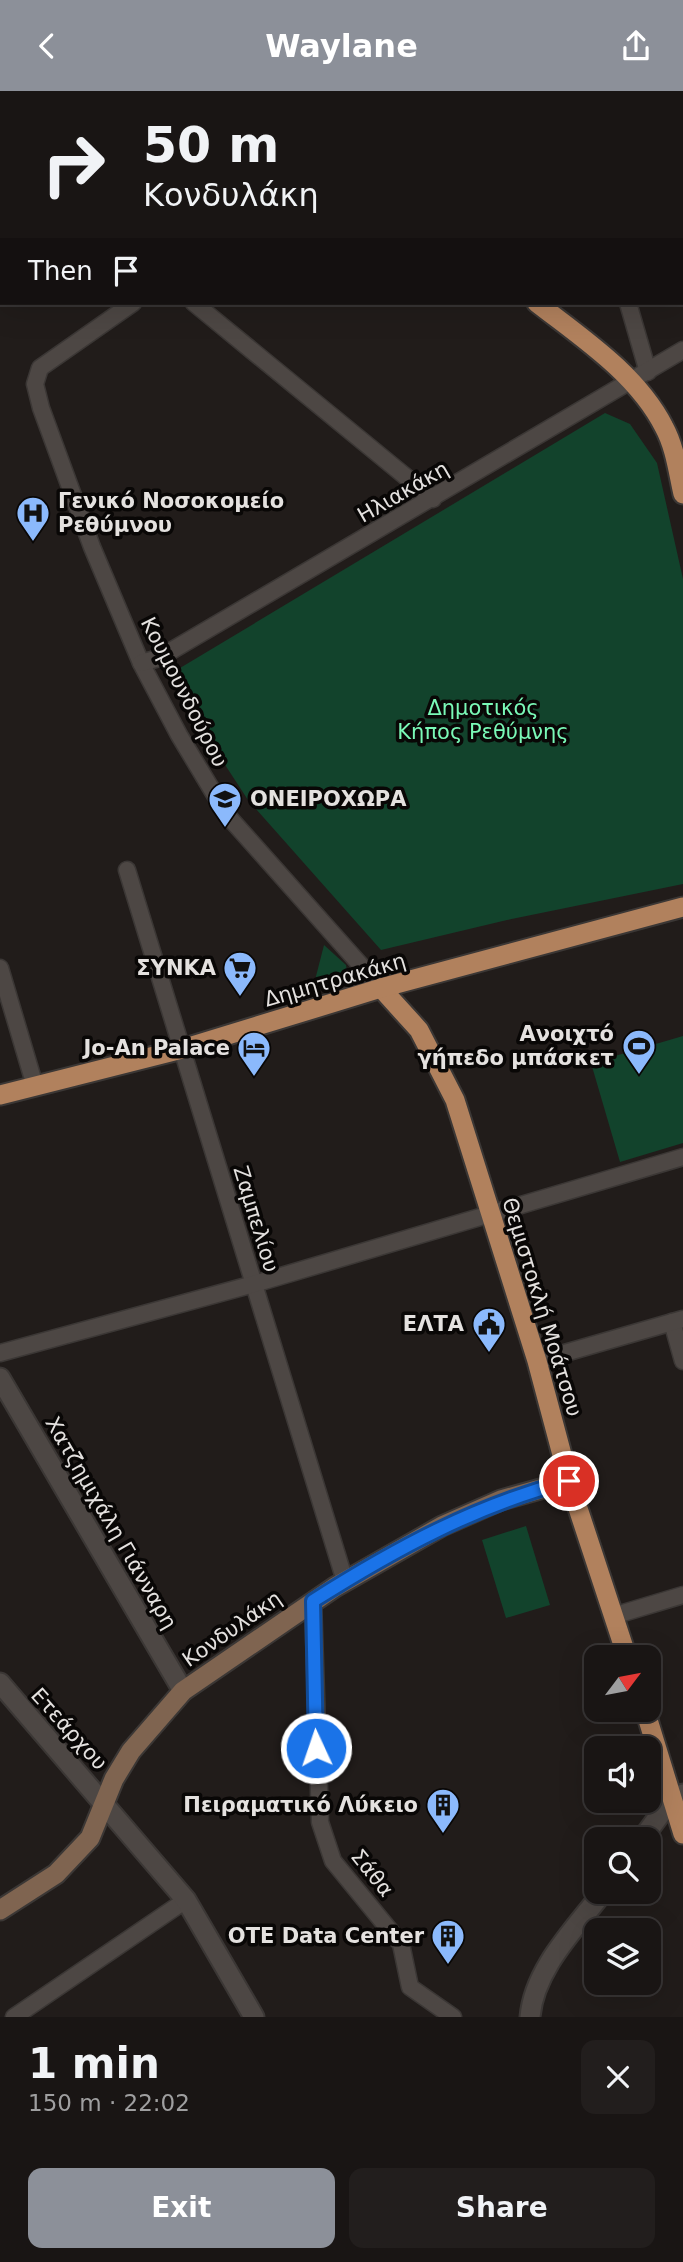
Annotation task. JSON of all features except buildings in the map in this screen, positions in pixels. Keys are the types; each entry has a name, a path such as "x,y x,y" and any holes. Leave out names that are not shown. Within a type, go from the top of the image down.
{"main road":[{"path":"540,305 640,377 664,426 683,494"},
{"name":"Δημητρακάκη","path":"0,1095 182,1049 381,988 683,907"},
{"name":"Θεμιστοκλή Μοάτσου","path":"381,988 419,1030 455,1100 537,1361 569,1481 623,1645"},
{"name":"Κονδυλάκη","path":"0,1910 57,1874 90,1838 114,1779 131,1751 183,1691 313,1601 442,1526 501,1500 569,1481"},
{"path":"650,1722 678,1795 683,1834"}],"street":[{"name":"Κουμουνδούρου","path":"130,305 40,368 35,384 41,408 92,547 141,663 179,736 227,815 381,988"},
{"path":"196,305 433,499"},
{"path":"628,305 640,377"},
{"name":"Ηλιακάκη","path":"141,663 159,658 683,350"},
{"name":"Ζαμπελίου","path":"127,870 345,1581"},
{"path":"0,968 35,1086"},
{"path":"0,1353 254,1284 683,1157"},
{"path":"537,1361 677,1321 683,1361"},
{"name":"Χατζημιχάλη Γιάνναρη","path":"0,1378 183,1691"},
{"path":"613,1616 683,1595"},
{"name":"Σάθα","path":"313,1601 320,1822 333,1861 401,1944 411,1987 453,2017"},
{"name":"Ετεάρχου","path":"0,1683 186,1900 254,2017"},
{"path":"652,1827 678,1795"},
{"path":"14,2017 186,1900"},
{"path":"530,2017 532,1996 547,1967 594,1904"}],"green space":[{"name":"Δημοτικός Κήπος Ρεθύμνης","path":"605,413 630,424 657,463 683,579 683,884 507,920 381,950 248,800 199,725 180,668"},
{"path":"324,945 346,965 348,978 313,988"},
{"path":"683,1036 683,1143 620,1162 591,1063"},
{"path":"526,1526 550,1605 506,1618 482,1540"}],"place":[{"name":"Γενικό Νοσοκομείο Ρεθύμνου","path":"33,543"},
{"name":"ΟΝΕΙΡΟΧΩΡΑ","path":"225,829"},
{"name":"ΣΥΝΚΑ","path":"240,998"},
{"name":"Ανοιχτό γήπεδο μπάσκετ","path":"639,1076"},
{"name":"Jo-An Palace","path":"254,1078"},
{"name":"ΕΛΤΑ","path":"489,1354"},
{"name":"Πειραματικό Λύκειο","path":"443,1835"},
{"name":"OTE Data Center","path":"448,1966"}],"route":[{"path":"316,1748 313,1601 442,1526 501,1500 569,1481"}]}
